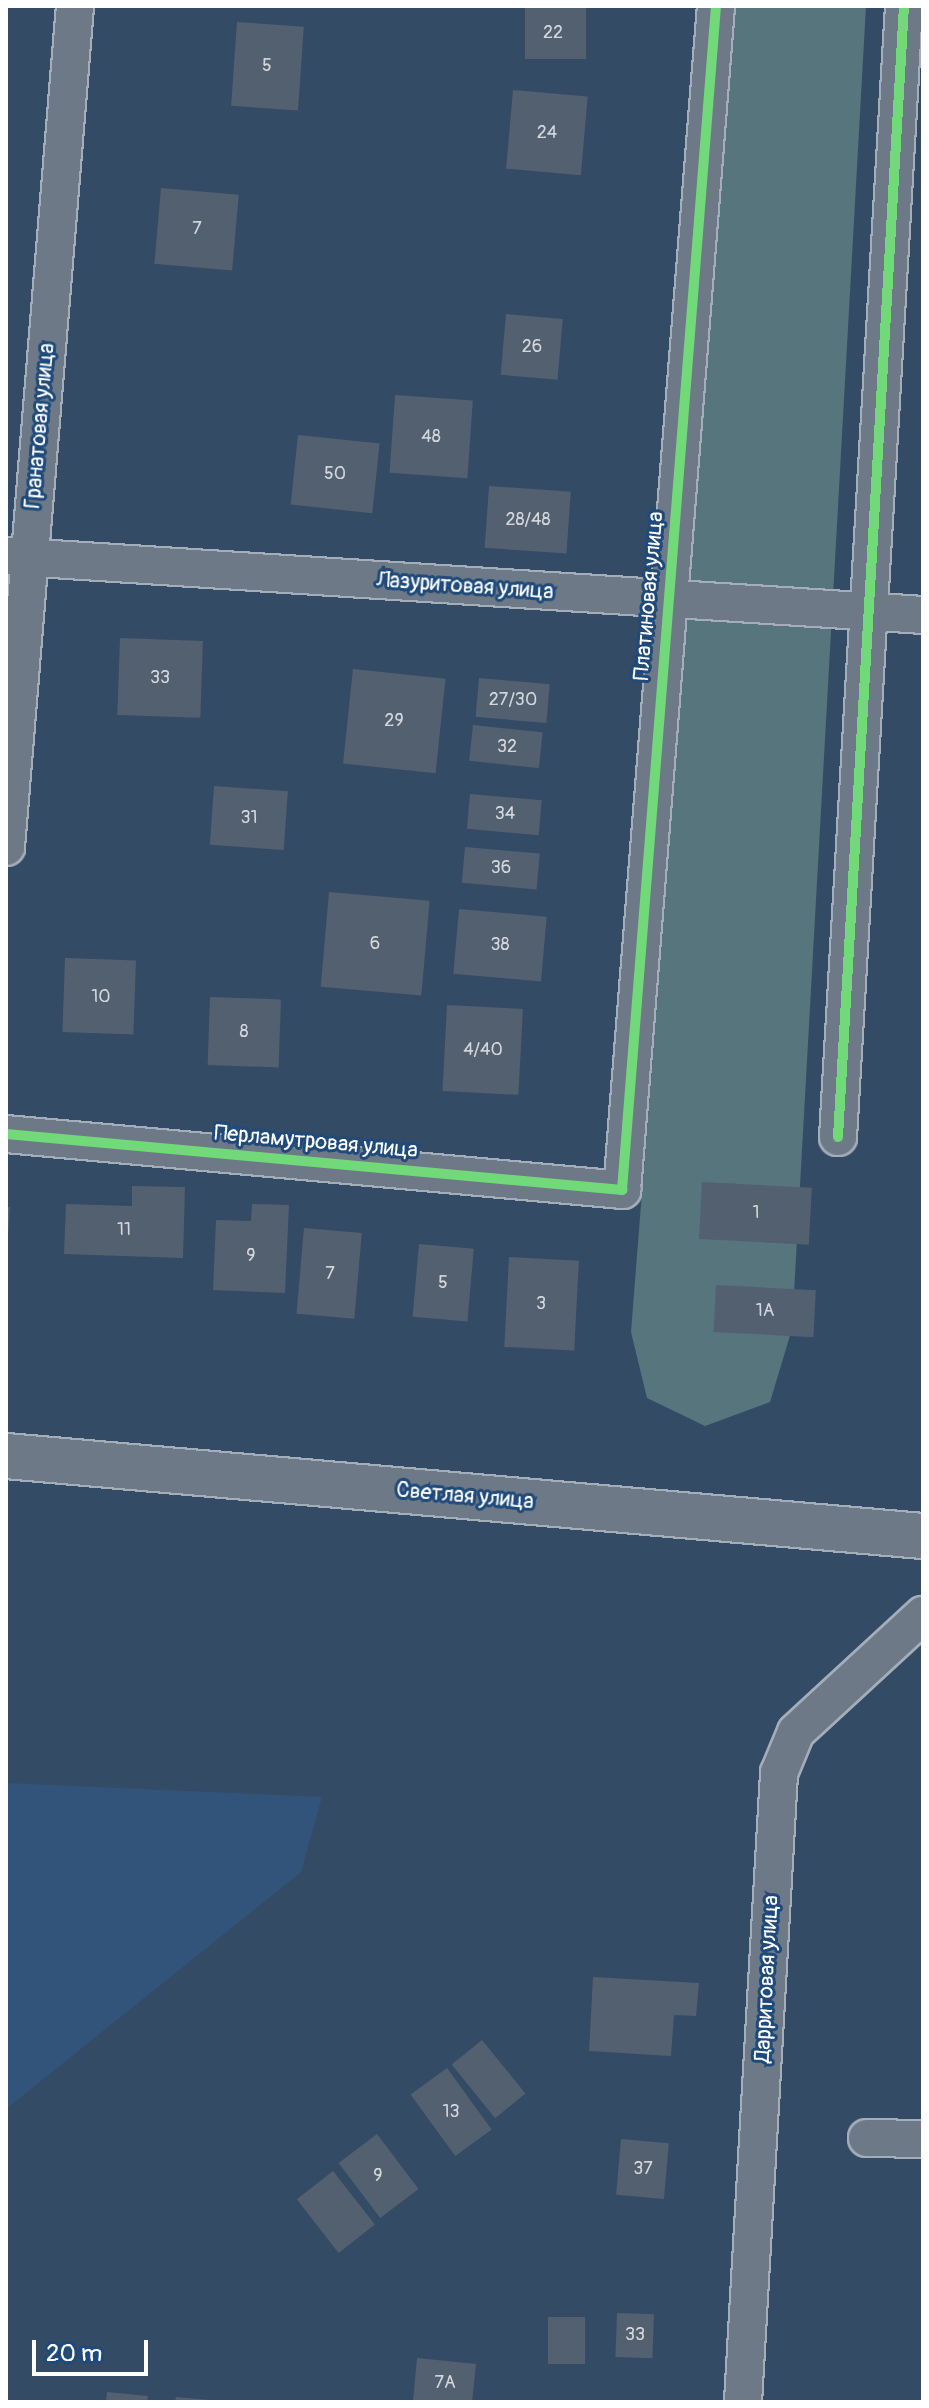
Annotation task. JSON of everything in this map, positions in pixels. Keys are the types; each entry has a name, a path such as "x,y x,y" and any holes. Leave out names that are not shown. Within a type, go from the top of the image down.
{"street":[{"name":"Гранатовая улица","path":"6,847 17,557 75,6"},
{"name":"Платиновая улица","path":"622,1190 716,6"},
{"path":"838,1137 904,6"},
{"name":"Лазуритовая улица","path":"17,557 923,615"},
{"name":"Перламутровая улица","path":"6,1134 622,1190"},
{"name":"Светлая улица","path":"6,1456 923,1536"},
{"name":"Дарритовая улица","path":"743,2402 779,1773 796,1732 923,1615"},
{"path":"867,2138 923,2139"}],"shaded area":[{"path":"6,1783 322,1797 301,1872 6,2109"}],"green space":[{"path":"735,6 866,6 792,1329 770,1402 705,1426 647,1398 631,1332"}],"building":[{"path":"525,6 586,6 586,59 525,59"},
{"path":"237,22 304,27 298,110 231,106"},
{"path":"513,90 588,97 581,175 506,169"},
{"path":"161,188 239,195 232,271 154,264"},
{"path":"506,314 563,319 557,380 501,375"},
{"path":"395,395 473,400 467,478 390,473"},
{"path":"298,435 380,444 372,513 291,505"},
{"path":"489,486 571,492 566,554 485,548"},
{"path":"120,638 203,641 200,718 117,715"},
{"path":"353,669 445,679 436,773 343,763"},
{"path":"479,678 550,684 546,723 476,717"},
{"path":"473,725 543,732 539,768 469,761"},
{"path":"214,786 288,791 284,850 210,845"},
{"path":"470,794 542,800 539,835 467,829"},
{"path":"465,847 540,854 537,889 462,883"},
{"path":"329,892 430,901 421,995 321,987"},
{"path":"459,909 547,917 541,981 453,974"},
{"path":"65,958 136,960 133,1034 62,1032"},
{"path":"210,997 281,999 279,1067 208,1065"},
{"path":"447,1005 523,1009 518,1095 442,1091"},
{"path":"702,1182 812,1188 809,1245 699,1239"},
{"path":"132,1186 185,1187 183,1258 64,1254 66,1204 132,1206"},
{"path":"252,1204 289,1205 285,1293 213,1290 216,1220 251,1221"},
{"path":"6,1207 10,1207 8,1235 6,1235"},
{"path":"304,1228 362,1233 354,1319 297,1314"},
{"path":"419,1244 474,1249 467,1322 413,1317"},
{"path":"509,1257 579,1261 574,1351 504,1347"},
{"path":"716,1285 816,1290 813,1337 714,1332"},
{"path":"593,1977 699,1983 696,2016 674,2015 671,2056 589,2051"},
{"path":"482,2040 525,2094 495,2118 452,2065"},
{"path":"447,2068 492,2129 455,2156 411,2094"},
{"path":"377,2134 419,2189 380,2218 339,2163"},
{"path":"621,2139 669,2143 664,2199 616,2195"},
{"path":"333,2171 375,2225 339,2253 297,2199"},
{"path":"617,2313 654,2314 652,2358 615,2357"},
{"path":"548,2317 585,2317 585,2364 548,2364"},
{"path":"417,2358 476,2364 472,2402 413,2402"},
{"path":"107,2392 148,2396 147,2402 106,2402"},
{"path":"176,2397 210,2400 175,2402"}],"cycle path":[{"path":"6,1134 622,1190 716,6"},
{"path":"838,1137 904,6"}]}
